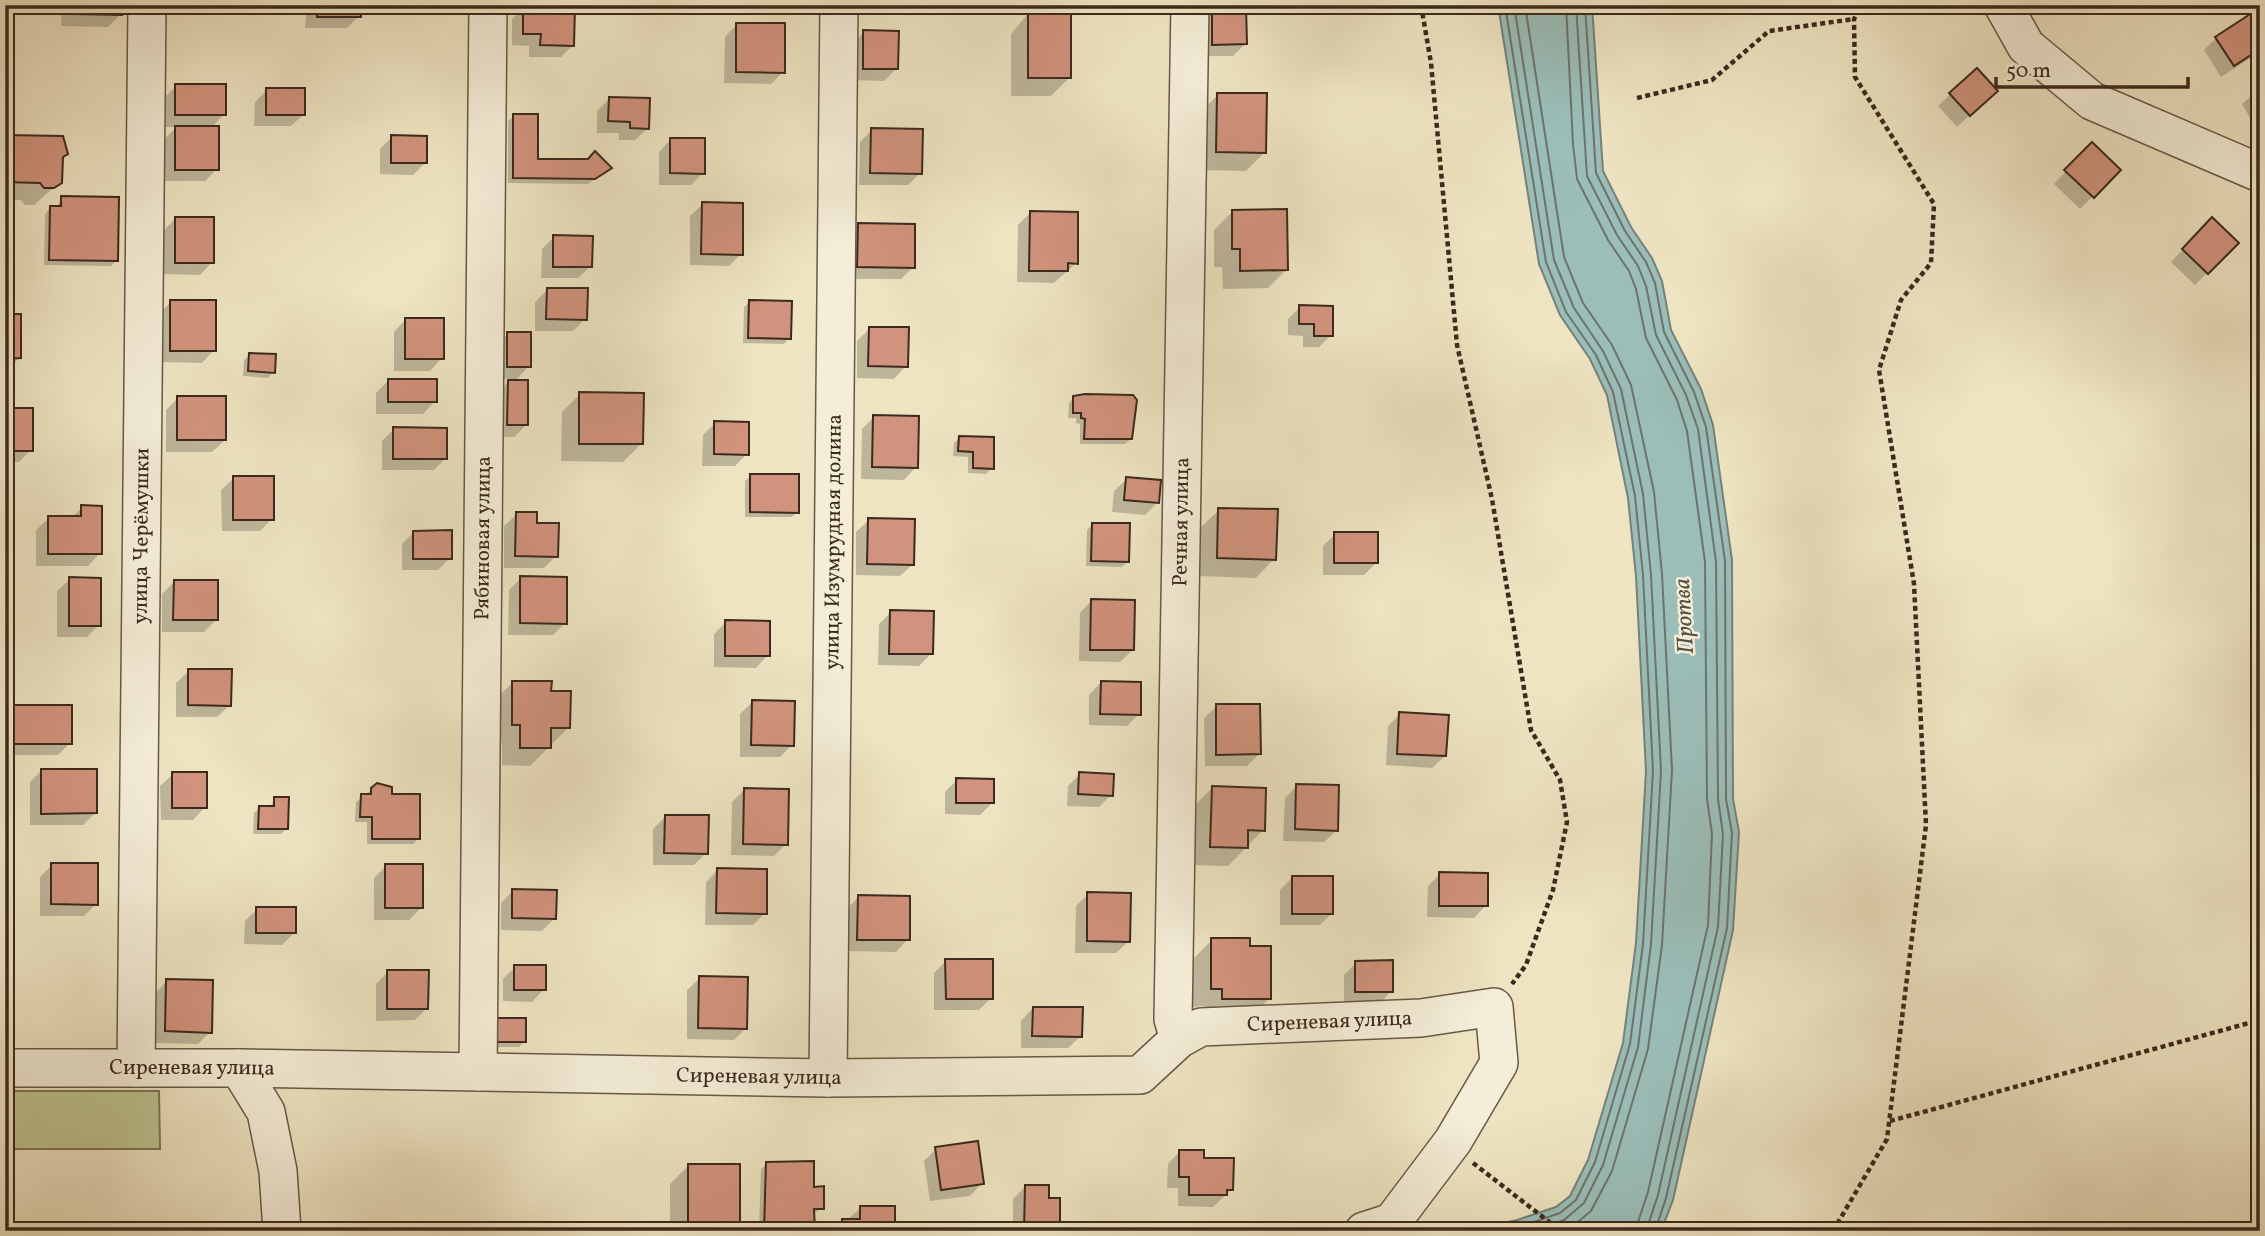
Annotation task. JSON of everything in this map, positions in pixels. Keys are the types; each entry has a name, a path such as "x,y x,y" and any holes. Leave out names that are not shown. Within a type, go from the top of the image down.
{"street":[{"name":"улица Черёмушки","path":"136,1068 146,5"},
{"name":"Рябиновая улица","path":"478,1072 488,5"},
{"name":"улица Изумрудная долина","path":"828,1078 839,5"},
{"name":"Речная улица","path":"1179,1039 1173,1019 1190,5"},
{"path":"2003,5 2026,47 2092,101 2260,173"},
{"name":"Сиреневая улица","path":"5,1068 239,1068 828,1078 1140,1074 1179,1039 1201,1027 1421,1018 1494,1007"},
{"path":"1364,1231 1392,1222 1453,1141 1499,1063 1494,1007"},
{"path":"239,1068 266,1112 278,1171 282,1231"}],"path":[{"path":"1422,5 1431,63 1457,345 1492,499 1531,730 1560,780 1567,822 1553,890 1526,965 1494,1007"},
{"path":"1833,1231 1887,1139 1926,825 1914,584 1880,370 1901,300 1931,263 1934,204 1855,77 1854,19 1862,5"},
{"path":"1637,98 1712,80 1769,31 1854,19"},
{"path":"1889,1121 2260,1020"},
{"path":"1482,1172 1561,1231"}],"green space":[{"path":"5,1091 159,1091 160,1149 5,1149"}],"water":[{"name":"Протва","path":"1498,5 1592,5 1603,171 1662,281 1671,330 1701,389 1713,425 1732,560 1733,799 1739,832 1733,930 1673,1200 1661,1231 1467,1231 1517,1220 1556,1207 1570,1196 1588,1160 1623,1043 1636,943 1646,771 1636,576 1628,498 1607,395 1590,359 1560,315 1539,264"}],"building":[{"path":"73,5 122,5 122,15 73,14"},
{"path":"317,5 361,5 361,17 317,17"},
{"path":"523,5 575,6 574,46 540,45 541,34 523,34"},
{"path":"1041,5 1071,5 1071,78 1028,78 1028,14 1041,14"},
{"path":"1212,5 1246,5 1247,44 1212,45"},
{"path":"2258,9 2260,49 2234,66 2215,37"},
{"path":"736,23 785,23 785,73 736,72"},
{"path":"863,30 899,31 898,69 863,69"},
{"path":"1977,68 1998,91 1970,116 1949,93"},
{"path":"175,84 226,84 226,115 175,115"},
{"path":"266,88 305,88 305,115 266,115"},
{"path":"1217,93 1267,93 1266,153 1216,152"},
{"path":"609,97 650,98 649,129 630,128 630,122 608,121"},
{"path":"513,114 538,114 538,159 588,159 595,151 612,168 595,179 513,178"},
{"path":"175,126 219,126 219,170 175,170"},
{"path":"871,128 923,129 922,174 870,173"},
{"path":"5,135 63,136 68,154 63,157 62,183 54,188 44,188 40,183 5,182"},
{"path":"391,135 427,136 427,163 391,163"},
{"path":"670,138 705,138 705,174 670,173"},
{"path":"2092,142 2121,170 2094,198 2064,170"},
{"path":"61,196 119,197 118,261 49,260 50,206 61,206"},
{"path":"702,202 743,203 743,255 701,254"},
{"path":"1287,209 1288,270 1240,271 1240,249 1232,249 1232,210"},
{"path":"1030,211 1078,212 1078,264 1068,263 1068,271 1029,271"},
{"path":"175,217 214,217 214,263 175,263"},
{"path":"2212,217 2239,243 2208,274 2182,249"},
{"path":"858,223 915,224 915,268 857,267"},
{"path":"553,235 593,236 592,267 553,267"},
{"path":"547,288 588,288 587,320 546,319"},
{"path":"170,300 216,300 216,351 170,351"},
{"path":"749,300 792,301 791,339 748,338"},
{"path":"1299,305 1333,306 1333,336 1314,336 1314,324 1299,324"},
{"path":"5,314 21,314 21,358 5,359"},
{"path":"405,318 444,318 444,359 405,359"},
{"path":"869,327 909,327 908,367 868,366"},
{"path":"507,332 531,332 531,367 507,367"},
{"path":"249,353 276,354 275,373 248,371"},
{"path":"388,379 437,379 437,402 388,402"},
{"path":"508,380 528,380 528,425 507,425"},
{"path":"579,392 644,393 643,444 579,444"},
{"path":"1133,395 1137,400 1132,439 1084,439 1085,419 1081,418 1081,413 1073,413 1073,396"},
{"path":"177,396 226,396 226,440 177,440"},
{"path":"5,408 33,408 33,451 5,451"},
{"path":"873,415 919,416 918,468 872,467"},
{"path":"714,421 749,422 749,455 714,454"},
{"path":"393,427 447,428 447,459 393,459"},
{"path":"959,436 994,437 994,469 973,468 973,452 958,451"},
{"path":"750,474 799,474 799,513 750,512"},
{"path":"233,476 274,476 274,520 233,520"},
{"path":"1126,477 1161,480 1159,503 1124,500"},
{"path":"81,505 102,506 102,554 48,554 48,516 81,516"},
{"path":"1218,508 1278,509 1276,560 1217,558"},
{"path":"516,512 537,512 537,523 559,523 558,557 515,556"},
{"path":"868,518 915,519 914,565 867,564"},
{"path":"1092,523 1130,523 1129,562 1091,561"},
{"path":"452,530 452,559 413,559 413,531"},
{"path":"1334,532 1378,532 1378,563 1334,563"},
{"path":"520,576 567,577 567,624 520,623"},
{"path":"69,577 101,578 101,626 69,626"},
{"path":"174,580 218,580 218,620 173,620"},
{"path":"1091,599 1135,600 1134,650 1090,650"},
{"path":"890,610 934,611 933,654 889,654"},
{"path":"725,620 770,621 770,656 725,656"},
{"path":"188,669 232,669 231,706 188,705"},
{"path":"512,681 552,681 551,691 571,691 570,728 551,728 551,748 520,748 520,725 512,725"},
{"path":"1101,681 1141,682 1141,715 1100,714"},
{"path":"752,700 795,701 794,746 751,745"},
{"path":"1216,704 1260,704 1261,754 1216,755"},
{"path":"13,705 72,705 72,744 13,744"},
{"path":"1399,712 1449,715 1446,756 1397,754"},
{"path":"41,769 97,769 97,813 41,814"},
{"path":"172,772 207,772 207,808 172,808"},
{"path":"1079,772 1114,774 1113,796 1078,794"},
{"path":"956,778 994,779 994,803 956,803"},
{"path":"377,783 392,787 392,794 420,794 420,839 372,839 372,817 360,817 361,794 371,794 371,788"},
{"path":"1296,784 1339,785 1338,831 1295,829"},
{"path":"1212,786 1266,788 1265,831 1248,830 1248,848 1210,847"},
{"path":"744,788 789,789 788,845 743,844"},
{"path":"274,797 289,797 288,829 258,829 259,806 274,806"},
{"path":"665,815 709,815 708,854 664,853"},
{"path":"51,863 98,863 98,905 51,904"},
{"path":"385,864 423,864 423,908 385,908"},
{"path":"717,868 767,869 767,914 716,913"},
{"path":"1439,872 1488,873 1488,906 1439,906"},
{"path":"1292,876 1333,876 1333,914 1292,914"},
{"path":"512,889 557,890 556,919 512,918"},
{"path":"1087,892 1131,893 1130,942 1087,941"},
{"path":"858,895 910,896 910,940 857,940"},
{"path":"256,907 296,907 296,933 256,933"},
{"path":"1211,938 1250,938 1250,946 1271,946 1271,999 1222,999 1222,989 1211,989"},
{"path":"945,959 993,959 993,999 946,999"},
{"path":"1393,960 1393,992 1355,992 1355,961"},
{"path":"514,965 546,965 546,990 514,990"},
{"path":"387,970 429,970 428,1009 387,1009"},
{"path":"699,976 748,977 747,1029 698,1028"},
{"path":"166,979 213,980 212,1033 165,1031"},
{"path":"1033,1007 1083,1007 1082,1037 1032,1036"},
{"path":"497,1018 526,1018 526,1042 496,1042"},
{"path":"978,1141 984,1184 941,1190 935,1147"},
{"path":"1179,1150 1204,1150 1204,1158 1234,1158 1233,1190 1227,1190 1227,1195 1189,1195 1189,1177 1179,1177"},
{"path":"814,1161 814,1187 824,1186 824,1209 814,1209 815,1231 764,1231 766,1162"},
{"path":"688,1164 740,1164 740,1231 688,1231"},
{"path":"1025,1185 1049,1185 1049,1198 1060,1198 1060,1225 1048,1225 1048,1231 1024,1231"},
{"path":"860,1206 895,1206 895,1231 842,1231 842,1219 860,1219"}]}
